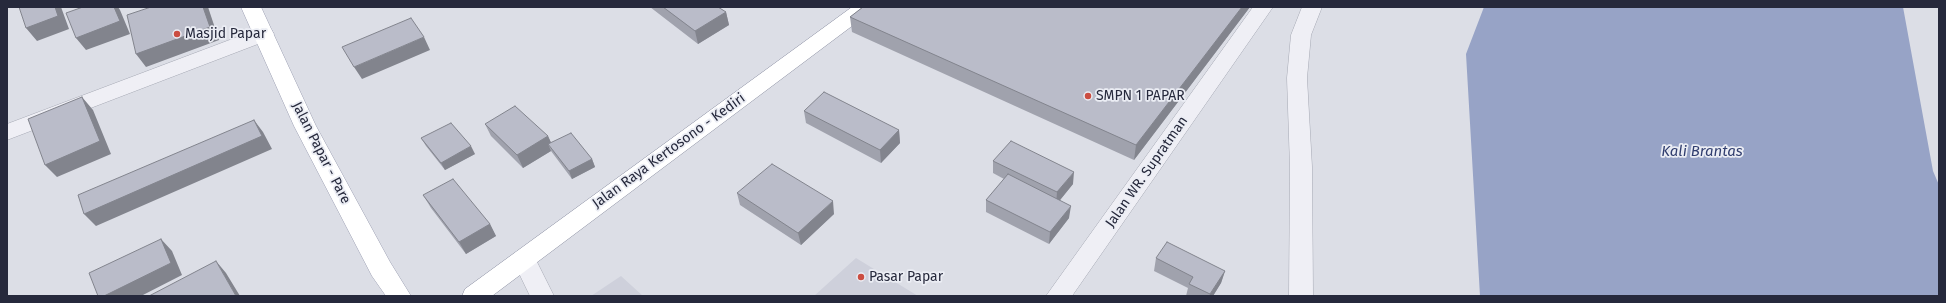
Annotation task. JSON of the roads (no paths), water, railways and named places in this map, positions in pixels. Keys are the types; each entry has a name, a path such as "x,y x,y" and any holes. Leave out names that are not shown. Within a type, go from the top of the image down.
{"main road":[{"name":"Jalan Papar - Pare","path":"251,7 305,126 381,269 399,296"},
{"name":"Jalan Raya Kertosono - Kediri","path":"474,296 865,7"}],"street":[{"name":"Jalan WR. Supratman","path":"1058,296 1263,7"},
{"path":"1301,296 1301,167 1297,78 1301,35 1312,7"},
{"path":"7,132 264,34"},
{"path":"524,259 542,296"}],"water":[{"name":"Kali Brantas","path":"1484,7 1903,7 1933,171 1939,185 1939,296 1480,296 1466,54"}],"place":[{"name":"Masjid Papar","path":"177,34"},
{"name":"SMPN 1 PAPAR","path":"1088,96"},
{"name":"Pasar Papar","path":"861,277"}]}
